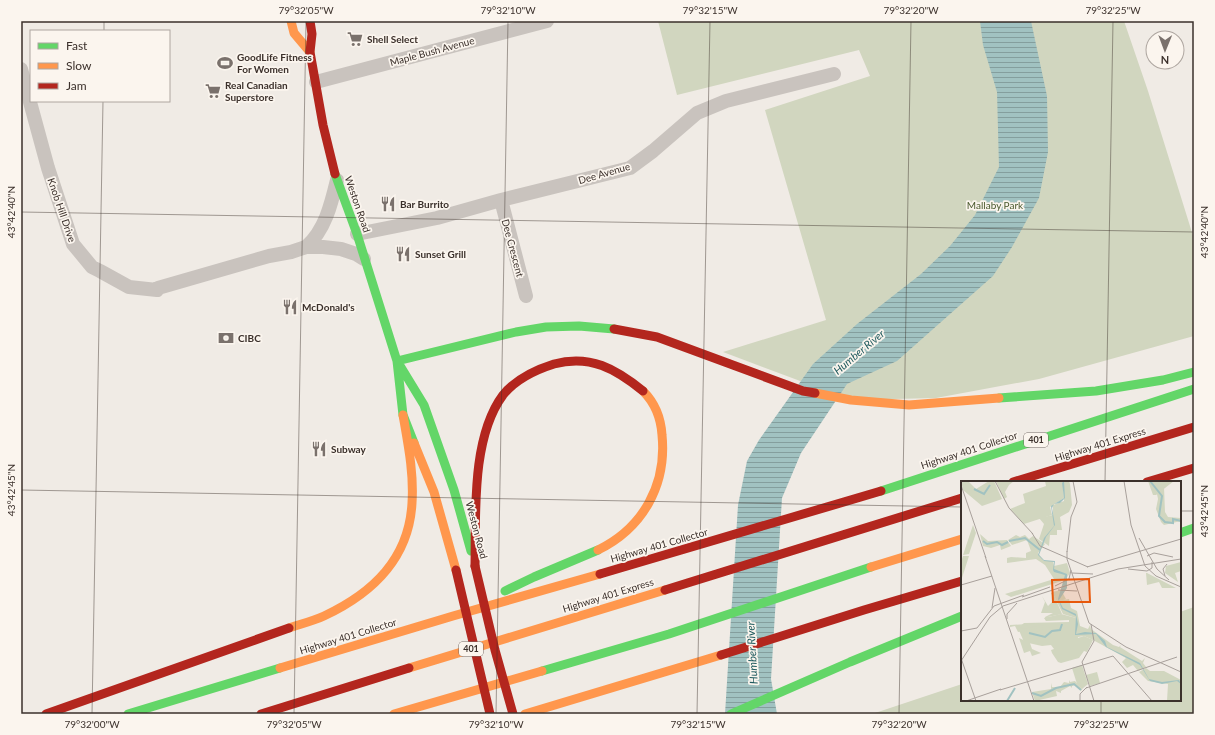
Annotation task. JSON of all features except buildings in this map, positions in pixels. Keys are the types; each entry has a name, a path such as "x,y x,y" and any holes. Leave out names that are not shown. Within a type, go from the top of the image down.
{"main road":[{"name":"Weston Road","path":"291,21 294,33 310,52"},
{"name":"Weston Road","path":"310,21 312,34 310,52 324,125 337,180 357,234 397,361 403,415 434,492 456,570 490,714"},
{"path":"397,361 516,332 546,327 579,326 618,329 656,338 803,391 851,400 909,405 1096,391 1163,380 1194,372"},
{"name":"Weston Road","path":"397,361 424,405 454,490 475,566 495,650 514,714"},
{"path":"453,616 535,576 606,547 628,530 648,506 662,469 662,433 659,419 652,403 643,392 619,374 606,367 586,362 567,362 550,365 536,370 513,386 495,408 486,429 481,451 477,493 475,566"},
{"name":"Highway 401 Collector","path":"128,714 453,616 877,492 1194,389"},
{"path":"46,714 323,616 352,601 377,582 394,562 405,539 410,523 413,495 410,456 403,415"},
{"name":"Highway 401 Express","path":"1016,481 1194,427"},
{"path":"1150,481 1194,468"},
{"name":"Highway 401 Express","path":"261,714 961,498"},
{"path":"1181,533 1194,528"},
{"path":"394,714 669,634 865,568 961,539"},
{"path":"525,714 684,667 864,610 961,581"},
{"path":"732,714 850,662 961,616"}],"street":[{"name":"Maple Bush Avenue","path":"316,82 548,21"},
{"name":"Knob Hill Drive","path":"21,70 48,168 73,244 92,266 129,287 157,290 158,288 269,256 291,252 306,247 341,249 356,254 364,259"},
{"name":"Dee Avenue","path":"357,234 437,218 501,200 630,168 653,152 697,113 726,101 834,74"},
{"path":"306,247 312,242 322,227 329,211 337,180"},
{"name":"Dee Crescent","path":"501,200 526,296"}],"green space":[{"name":"Mallaby Park","path":"658,21 1124,21 1148,91 1194,239 1194,336 1039,379 936,398 851,400 723,352 826,320 765,110 870,76 859,50 677,95"},
{"path":"1194,607 1194,714 872,714 961,684 961,701 1181,701 1181,612"}],"water":[{"name":"Humber River","path":"980,21 1031,21 1047,96 1048,152 1039,198 1012,247 993,276 897,361 847,384 801,453 782,498 771,679 777,714 725,714 738,505 747,461 759,440 813,364 857,324 921,274 950,246 975,215 999,167 997,92 983,45"}],"traffic: fast":[{"path":"335,174 357,234 397,361 403,415 414,443"},
{"path":"397,361 516,332 546,327 579,326 614,329"},
{"path":"399,364 424,405 454,490 471,551"},
{"path":"999,398 1096,391 1163,380 1194,372"},
{"path":"881,491 1194,389"},
{"path":"1181,533 1194,528"},
{"path":"505,591 598,550"},
{"path":"542,671 669,634 871,567"},
{"path":"731,714 850,662 961,616"},
{"path":"128,714 280,668"}],"traffic: slow":[{"path":"291,21 294,33 310,52"},
{"path":"598,550 614,541 628,530 649,503 656,488 663,453 662,435 659,417 651,401 643,391"},
{"path":"815,393 851,400 909,405 999,398"},
{"path":"289,628 324,616 358,597 373,585 396,557 404,541 412,503 409,448 403,415"},
{"path":"414,443 434,492 456,570"},
{"path":"871,567 961,539"},
{"path":"280,668 600,574"},
{"path":"409,668 665,590"},
{"path":"525,714 721,655"},
{"path":"394,714 542,671"}],"traffic: jam":[{"path":"310,21 312,34 310,52 323,125 335,174"},
{"path":"614,329 657,337 803,391 815,393"},
{"path":"475,566 477,478 480,455 485,433 493,413 508,389 526,376 540,369 567,361 579,361 591,362 612,370 623,376 643,391"},
{"path":"1016,481 1194,427"},
{"path":"1150,481 1194,468"},
{"path":"600,574 881,491"},
{"path":"665,590 961,498"},
{"path":"475,566 495,650 513,714"},
{"path":"456,570 490,714"},
{"path":"721,655 961,581"},
{"path":"46,714 289,628"},
{"path":"261,714 409,668"}],"place":[{"name":"Shell Select","path":"355,39"},
{"name":"GoodLife Fitness For Women","path":"225,63"},
{"name":"Real Canadian Superstore","path":"213,91"},
{"name":"Bar Burrito","path":"388,204"},
{"name":"Sunset Grill","path":"403,254"},
{"name":"McDonald's","path":"290,307"},
{"name":"CIBC","path":"226,338"},
{"name":"Subway","path":"319,449"}]}
